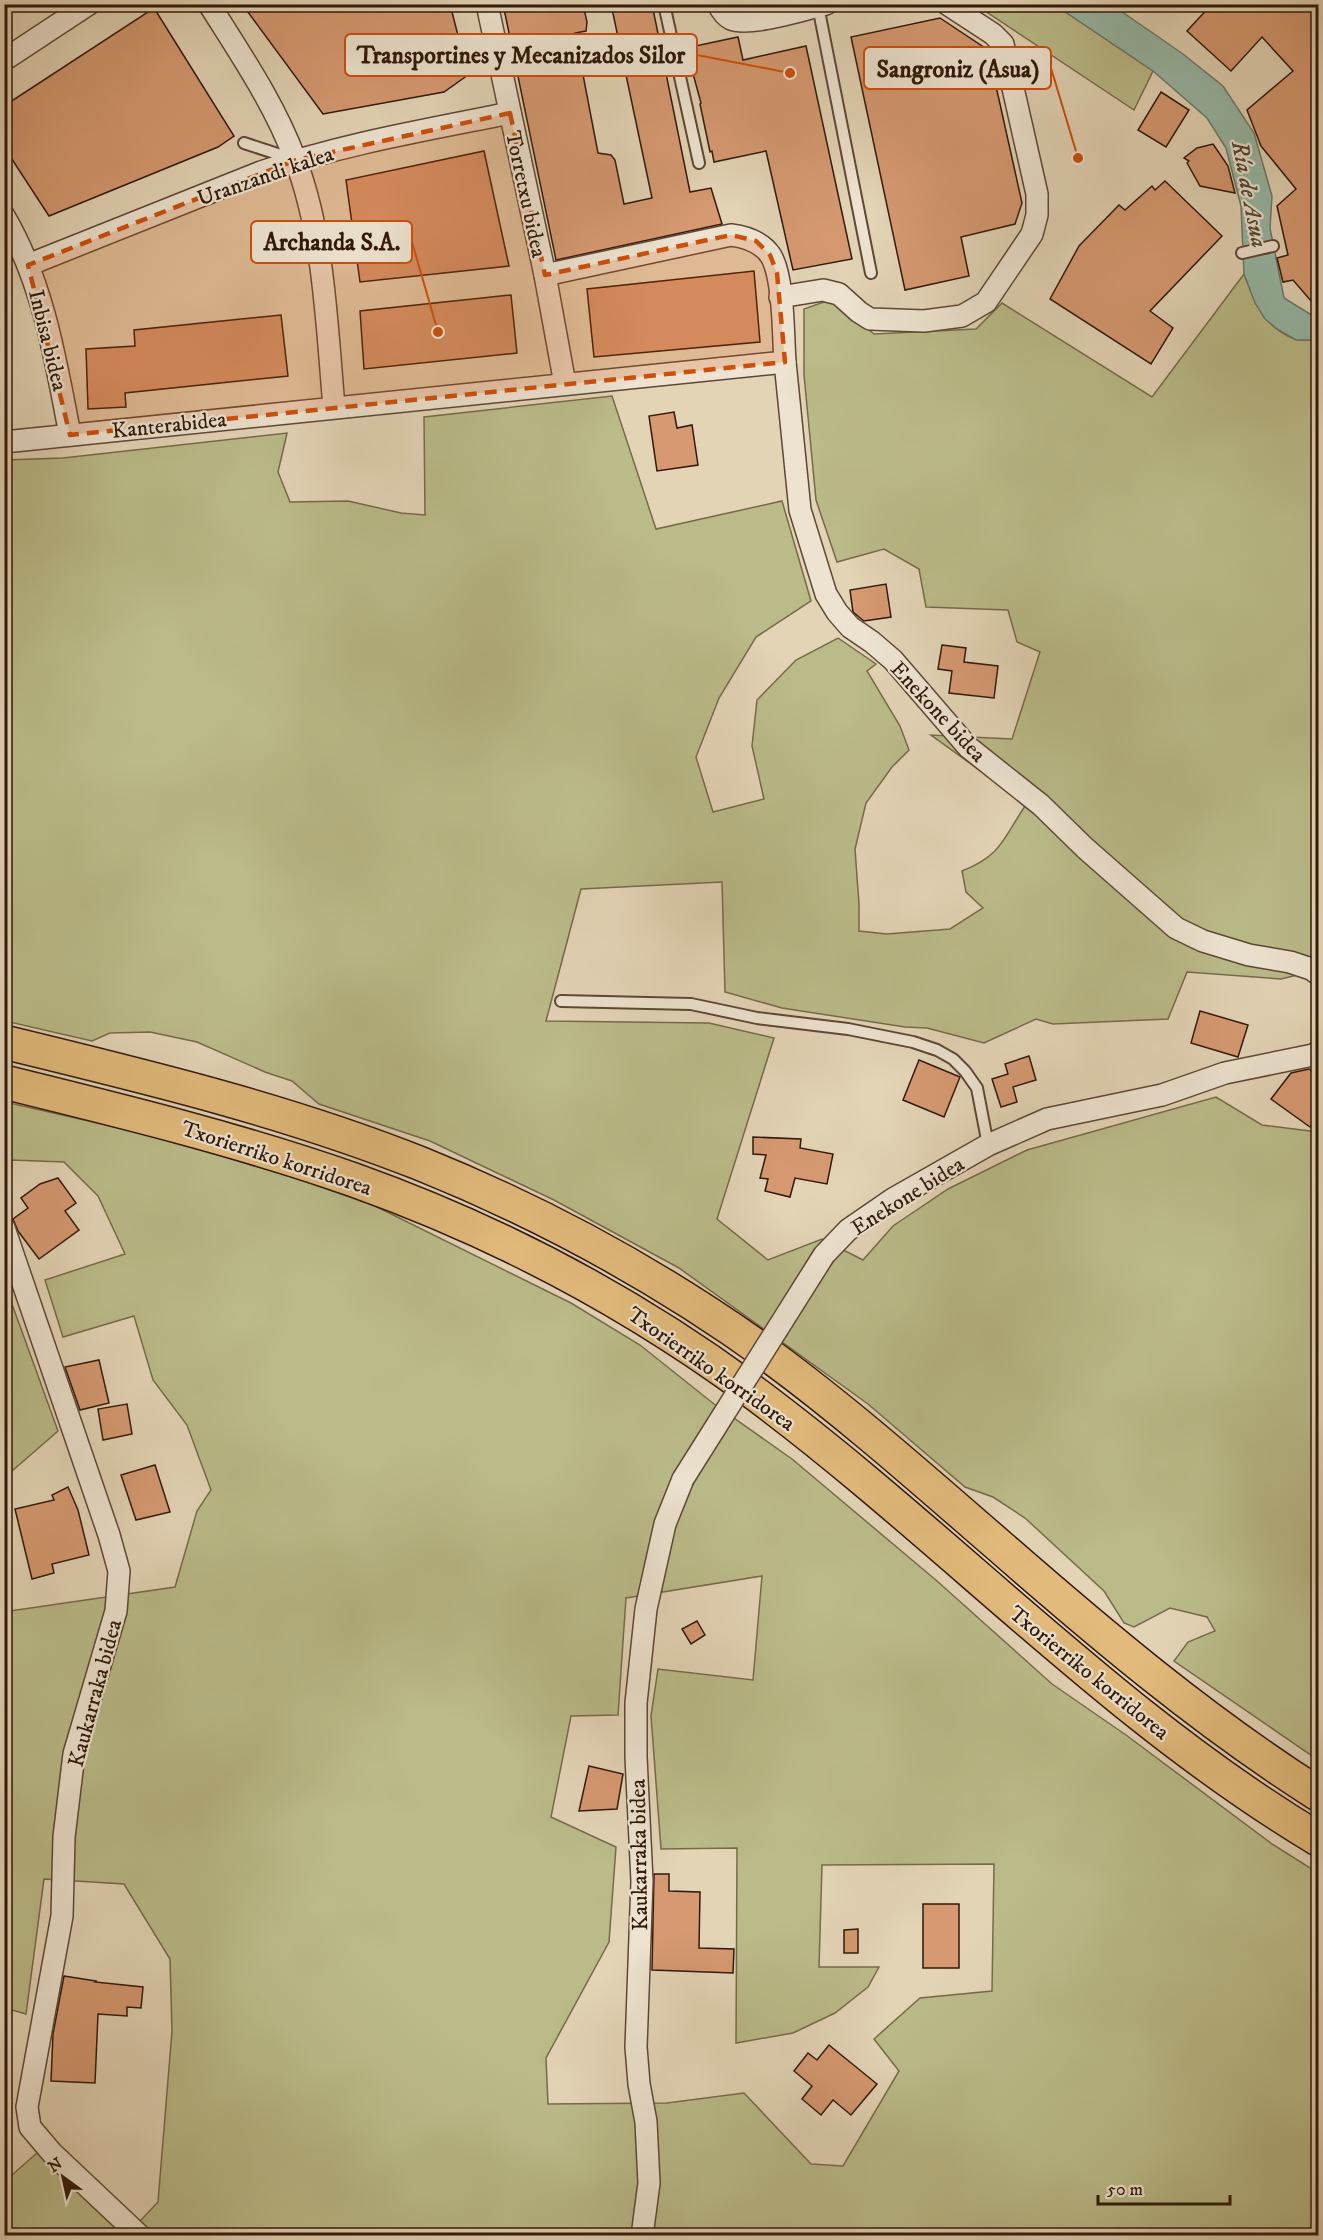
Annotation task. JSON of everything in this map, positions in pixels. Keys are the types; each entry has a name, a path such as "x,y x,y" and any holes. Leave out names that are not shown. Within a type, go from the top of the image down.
{"highway":[{"name":"Txorierriko korridorea","path":"4,1042 222,1098 367,1144 464,1182 514,1205 630,1266 736,1333 834,1406 944,1497 1065,1603 1162,1682 1235,1738 1318,1794"},
{"name":"Txorierriko korridorea","path":"4,1082 110,1107 212,1135 354,1180 448,1217 508,1244 611,1299 723,1371 810,1436 1040,1633 1138,1713 1213,1769 1318,1839"}],"street":[{"path":"4,60 89,4"},
{"path":"208,4 262,88 296,160 312,220 319,265 334,407"},
{"name":"Torretxu bidea","path":"487,4 545,275 565,384"},
{"path":"718,4 722,12 731,19 751,22 822,5"},
{"path":"780,297 823,290 839,294 870,319 924,321 962,316 986,302 1032,234 1037,215 1036,194 1003,44 993,34 947,4"},
{"name":"Uranzandi kalea","path":"28,265 296,160 351,145 510,113"},
{"name":"Inbisa bidea","path":"4,216 15,235 35,283 57,369 70,435"},
{"name":"Enekone bidea","path":"545,275 731,235 756,241 770,255 777,273 800,510 826,594 837,612 850,627 893,660 968,747 1041,805 1085,849 1176,927 1203,941 1249,955 1290,962 1311,969 1318,974"},
{"name":"Kanterabidea","path":"4,442 785,362"},
{"name":"Enekone bidea","path":"683,1479 824,1255 848,1230 893,1199 988,1145 1047,1119 1162,1095 1225,1073 1313,1055 1318,1052"},
{"name":"Kaukarraka bidea","path":"4,1228 102,1512 119,1571 116,1611 74,1754 64,1837 62,1916 27,2107 30,2127 52,2153 140,2235"},
{"name":"Kaukarraka bidea","path":"642,2235 649,2183 646,2122 639,2084 636,2047 642,1881 636,1757 636,1703 646,1609 665,1524 683,1479"}],"lane":[{"path":"664,4 699,163"},
{"path":"822,5 871,273"},
{"path":"244,143 296,160"},
{"path":"1242,253 1273,246"},
{"path":"561,1001 692,1004 757,1018 848,1029 913,1042 937,1050 953,1059 977,1088 988,1145"}],"highlighted area":[{"path":"510,113 545,275 731,235 756,241 770,255 777,273 785,362 70,435 28,265 296,160"}],"green space":[{"path":"976,5 1055,5 1153,71 1134,110"},
{"path":"1244,274 1262,313 1276,328 1295,339 1318,340 1318,970 1281,979 1187,972 1168,1019 1053,1024 1036,1019 984,1043 927,1028 905,1027 782,1008 725,992 722,882 581,889 546,1021 709,1023 774,1038 717,1219 768,1260 822,1239 863,1260 893,1226 948,1189 1027,1150 1216,1097 1262,1125 1318,1132 1318,1760 1174,1661 1188,1642 1215,1631 1207,1617 1170,1608 1134,1627 1124,1623 1104,1591 1025,1518 993,1497 965,1487 868,1404 679,1268 554,1200 430,1141 319,1104 292,1081 265,1072 197,1042 150,1032 110,1033 92,1041 5,1021 4,460 63,458 287,433 278,472 290,502 348,501 401,513 425,515 424,417 612,396 656,529 782,501 811,601 756,637 719,698 696,757 713,812 764,799 752,746 757,700 796,660 838,638 876,664 867,671 900,726 909,750 892,767 866,803 855,849 859,931 887,934 950,929 983,908 966,892 962,871 993,853 1025,806 1011,791 931,735 1012,739 1040,652 1017,642 1008,610 926,607 919,569 884,549 837,562 816,500 804,375 804,309 832,299 874,334 976,329 1002,303 1152,397"},
{"path":"5,1102 155,1136 292,1177 373,1205 571,1303 640,1345 714,1404 792,1459 937,1581 1052,1684 1126,1735 1272,1844 1318,1873 1318,2235 127,2235 158,2202 172,2031 170,1959 124,1884 44,1879 26,2014 5,2008 5,1604 10,1611 175,1587 197,1511 211,1490 187,1425 153,1380 134,1316 63,1337 45,1280 125,1254 98,1196 64,1162 11,1160 5,1165","holes":["762,1576 753,1680 658,1669 651,1716 661,1849 737,1848 736,2043 793,2033 835,2013 868,1987 879,1967 819,1967 822,1865 994,1864 992,1991 920,1998 874,2039 899,2071 843,2166 811,2164 744,2093 667,2103 548,2104 546,2058 609,1942 616,1847 551,1817 571,1716 618,1715 626,1598"]},
{"path":"4,1282 58,1431 5,1477 4,1477"},
{"path":"37,2153 124,2235 5,2235 4,2182"}],"water":[{"name":"Ría de Asua","path":"1055,5 1112,5 1183,54 1223,86 1254,133 1272,196 1270,228 1284,298 1318,319 1318,340 1296,340 1277,329 1265,319 1255,303 1244,274 1241,206 1226,148 1207,118 1153,71"}],"building":[{"path":"242,4 450,4 468,75 444,92 323,114"},
{"path":"503,4 583,4 587,22 586,31 575,33 598,153 611,155 615,160 624,204 652,198 611,4 652,4 690,192 711,188 722,224 556,260"},
{"path":"1212,4 1318,4 1318,309 1293,280 1283,282 1277,258 1288,255 1277,206 1296,189 1261,146 1247,110 1293,71 1262,37 1231,71 1187,31"},
{"path":"154,8 234,136 218,147 49,216 4,147 4,106"},
{"path":"940,18 988,50 1022,203 1015,224 961,237 969,276 905,290 851,37"},
{"path":"738,37 743,60 806,46 852,259 793,270 766,151 714,162 686,48"},
{"path":"1161,92 1189,110 1166,147 1138,130"},
{"path":"1213,144 1228,166 1235,193 1200,186 1187,163 1189,161 1184,158 1197,148"},
{"path":"484,151 509,266 360,282 346,180"},
{"path":"1165,181 1222,236 1150,311 1173,328 1151,364 1050,299 1079,246 1119,205 1125,210 1152,186 1155,190"},
{"path":"754,271 760,342 594,357 587,289"},
{"path":"511,295 517,353 364,369 360,311"},
{"path":"281,315 288,376 125,393 126,407 88,409 86,349 135,346 134,330"},
{"path":"674,412 677,428 692,425 698,465 657,471 649,416"},
{"path":"886,584 891,617 864,621 853,612 850,590"},
{"path":"942,645 966,648 964,662 998,666 994,698 949,693 952,671 938,669"},
{"path":"1200,1011 1248,1025 1238,1057 1191,1043"},
{"path":"1029,1056 1036,1080 1013,1087 1017,1102 1001,1107 992,1079 1008,1074 1005,1064"},
{"path":"919,1060 960,1077 944,1117 903,1100"},
{"path":"1309,1069 1318,1076 1318,1116 1310,1127 1271,1099 1291,1073"},
{"path":"753,1137 801,1139 800,1148 833,1154 827,1184 795,1178 790,1197 765,1191 768,1179 760,1178 766,1155 753,1154"},
{"path":"58,1178 76,1203 65,1211 79,1230 39,1259 18,1231 13,1219 28,1208 21,1198 40,1184"},
{"path":"99,1360 109,1403 80,1410 65,1367"},
{"path":"127,1404 132,1434 103,1440 98,1409"},
{"path":"155,1465 170,1512 136,1520 121,1475"},
{"path":"68,1487 78,1510 89,1555 52,1564 54,1573 32,1579 15,1509 54,1500 52,1495"},
{"path":"697,1621 705,1635 691,1644 682,1629"},
{"path":"589,1766 623,1774 617,1809 579,1811"},
{"path":"654,1874 669,1874 669,1891 700,1892 699,1948 734,1949 733,1973 652,1970"},
{"path":"923,1904 959,1904 959,1968 923,1968"},
{"path":"858,1929 858,1953 844,1953 844,1930"},
{"path":"64,1976 143,1987 141,2008 127,2007 127,2016 98,2014 95,2083 51,2081 53,2034"},
{"path":"829,2045 877,2084 851,2115 833,2100 821,2115 802,2099 812,2086 794,2071 808,2053 817,2060"}],"place":[{"name":"Transportines y Mecanizados Silor","path":"790,73"},
{"name":"Sangroniz (Asua)","path":"1078,158"},
{"name":"Archanda S.A.","path":"438,332"}]}
